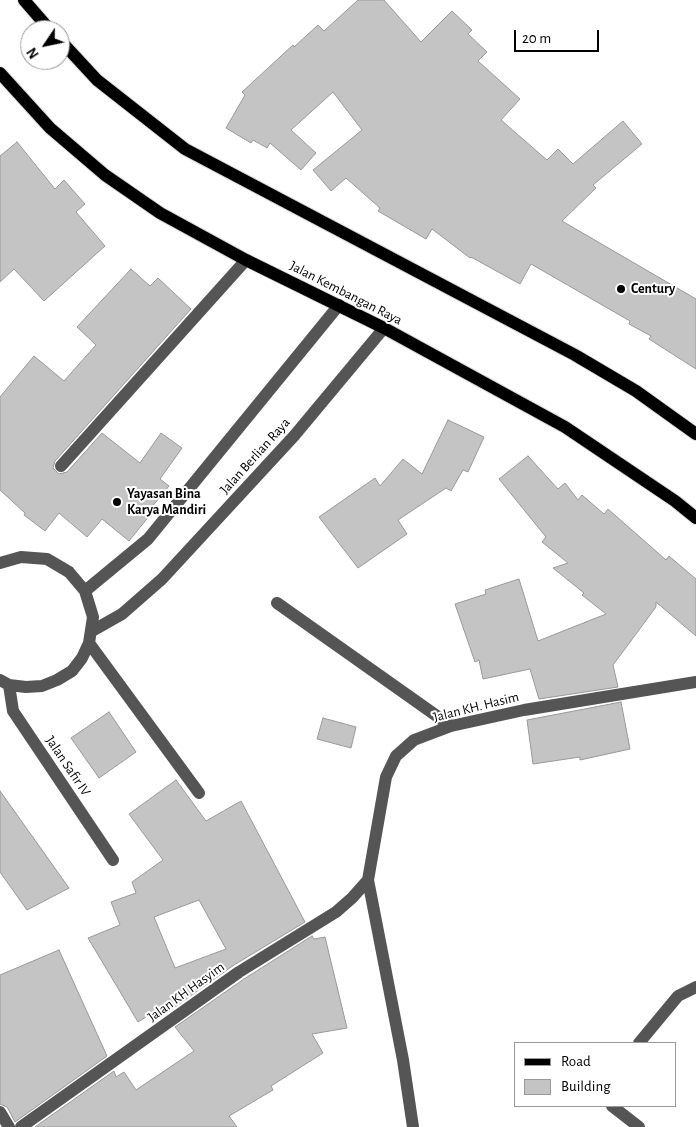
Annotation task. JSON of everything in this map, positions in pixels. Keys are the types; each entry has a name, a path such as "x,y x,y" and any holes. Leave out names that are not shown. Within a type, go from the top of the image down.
{"main road":[{"path":"24,0 41,20"},
{"path":"70,51 97,80 185,149 575,354 636,391 696,434"},
{"name":"Jalan Kembangan Raya","path":"0,73 50,128 105,175 160,213 246,260 384,328 565,427 675,501 696,518"}],"street":[{"path":"61,466 246,260"},
{"name":"Jalan Berlian Raya","path":"85,592 148,539 339,305"},
{"name":"Jalan Berlian Raya","path":"91,637 122,614 175,565 294,436 384,328"},
{"path":"0,563 21,557 46,559 69,572 85,592 93,617 91,637 82,658 72,671 42,686 26,687 5,682"},
{"path":"277,603 451,726"},
{"path":"91,637 199,793"},
{"name":"Jalan Safir IV","path":"5,682 13,711 113,860"},
{"name":"Jalan KH. Hasim","path":"368,880 386,777 396,756 414,740 451,726 524,710 696,682"},
{"path":"368,880 403,1060 413,1127"},
{"name":"Jalan KH Hasyim","path":"21,1127 239,972 336,912 368,880"},
{"path":"640,1042 678,996 696,987"},
{"path":"613,1107 639,1127"},
{"path":"0,1112 9,1127"}],"building":[{"path":"358,0 384,0 421,42 452,11 472,30 468,34 487,52 478,61 520,99 501,120 547,160 558,149 573,164 623,121 642,144 593,185 596,188 562,221 696,299 696,369 649,339 651,336 629,324 630,321 531,264 520,284 470,258 432,229 426,239 378,211 380,208 346,178 331,191 313,170 362,130 333,92 291,130 316,153 301,170 270,143 267,148 253,140 251,143 226,128 245,95 242,92 293,45 294,47 318,25 324,31"},
{"path":"17,142 55,189 64,180 85,204 76,212 105,246 44,301 14,269 0,282 0,156"},
{"path":"131,269 150,286 158,278 191,309 55,461 53,468 59,474 67,472 102,433 140,463 161,433 182,448 160,479 169,486 151,508 154,510 129,541 102,519 87,537 59,513 45,531 24,515 25,513 0,490 0,397 34,356 64,381 96,345 77,327"},
{"path":"448,420 484,437 468,472 463,470 451,491 446,488 398,520 407,534 358,568 319,517 375,478 380,486 403,459 422,474"},
{"path":"528,456 558,489 565,483 578,500 582,495 604,514 608,509 666,560 669,556 696,579 696,636 656,602 656,607 613,665 618,687 539,699 530,669 483,679 479,660 475,662 455,604 486,594 485,590 519,579 538,641 606,614 553,568 568,563 542,542 546,537 499,479"},
{"path":"621,702 630,749 580,760 580,757 533,764 527,720"},
{"path":"109,712 136,752 99,778 71,738"},
{"path":"323,718 356,727 351,748 317,739"},
{"path":"176,780 206,821 241,801 305,922 234,965 165,1014 160,1008 138,1022 88,938 120,925 111,902 136,893 132,882 163,860 129,814","holes":["199,900 226,949 175,968 154,917"]},
{"path":"0,791 69,888 27,910 0,872"},
{"path":"312,936 314,939 325,937 347,1028 312,1034 323,1053 271,1086 273,1090 229,1116 237,1127 35,1127 114,1071 116,1077 124,1072 136,1090 194,1051 175,1027 244,979"},
{"path":"59,950 107,1056 15,1122 7,1107 0,1104 0,975"}],"place":[{"name":"Century","path":"621,289"},
{"name":"Yayasan Bina Karya Mandiri","path":"117,502"}]}
